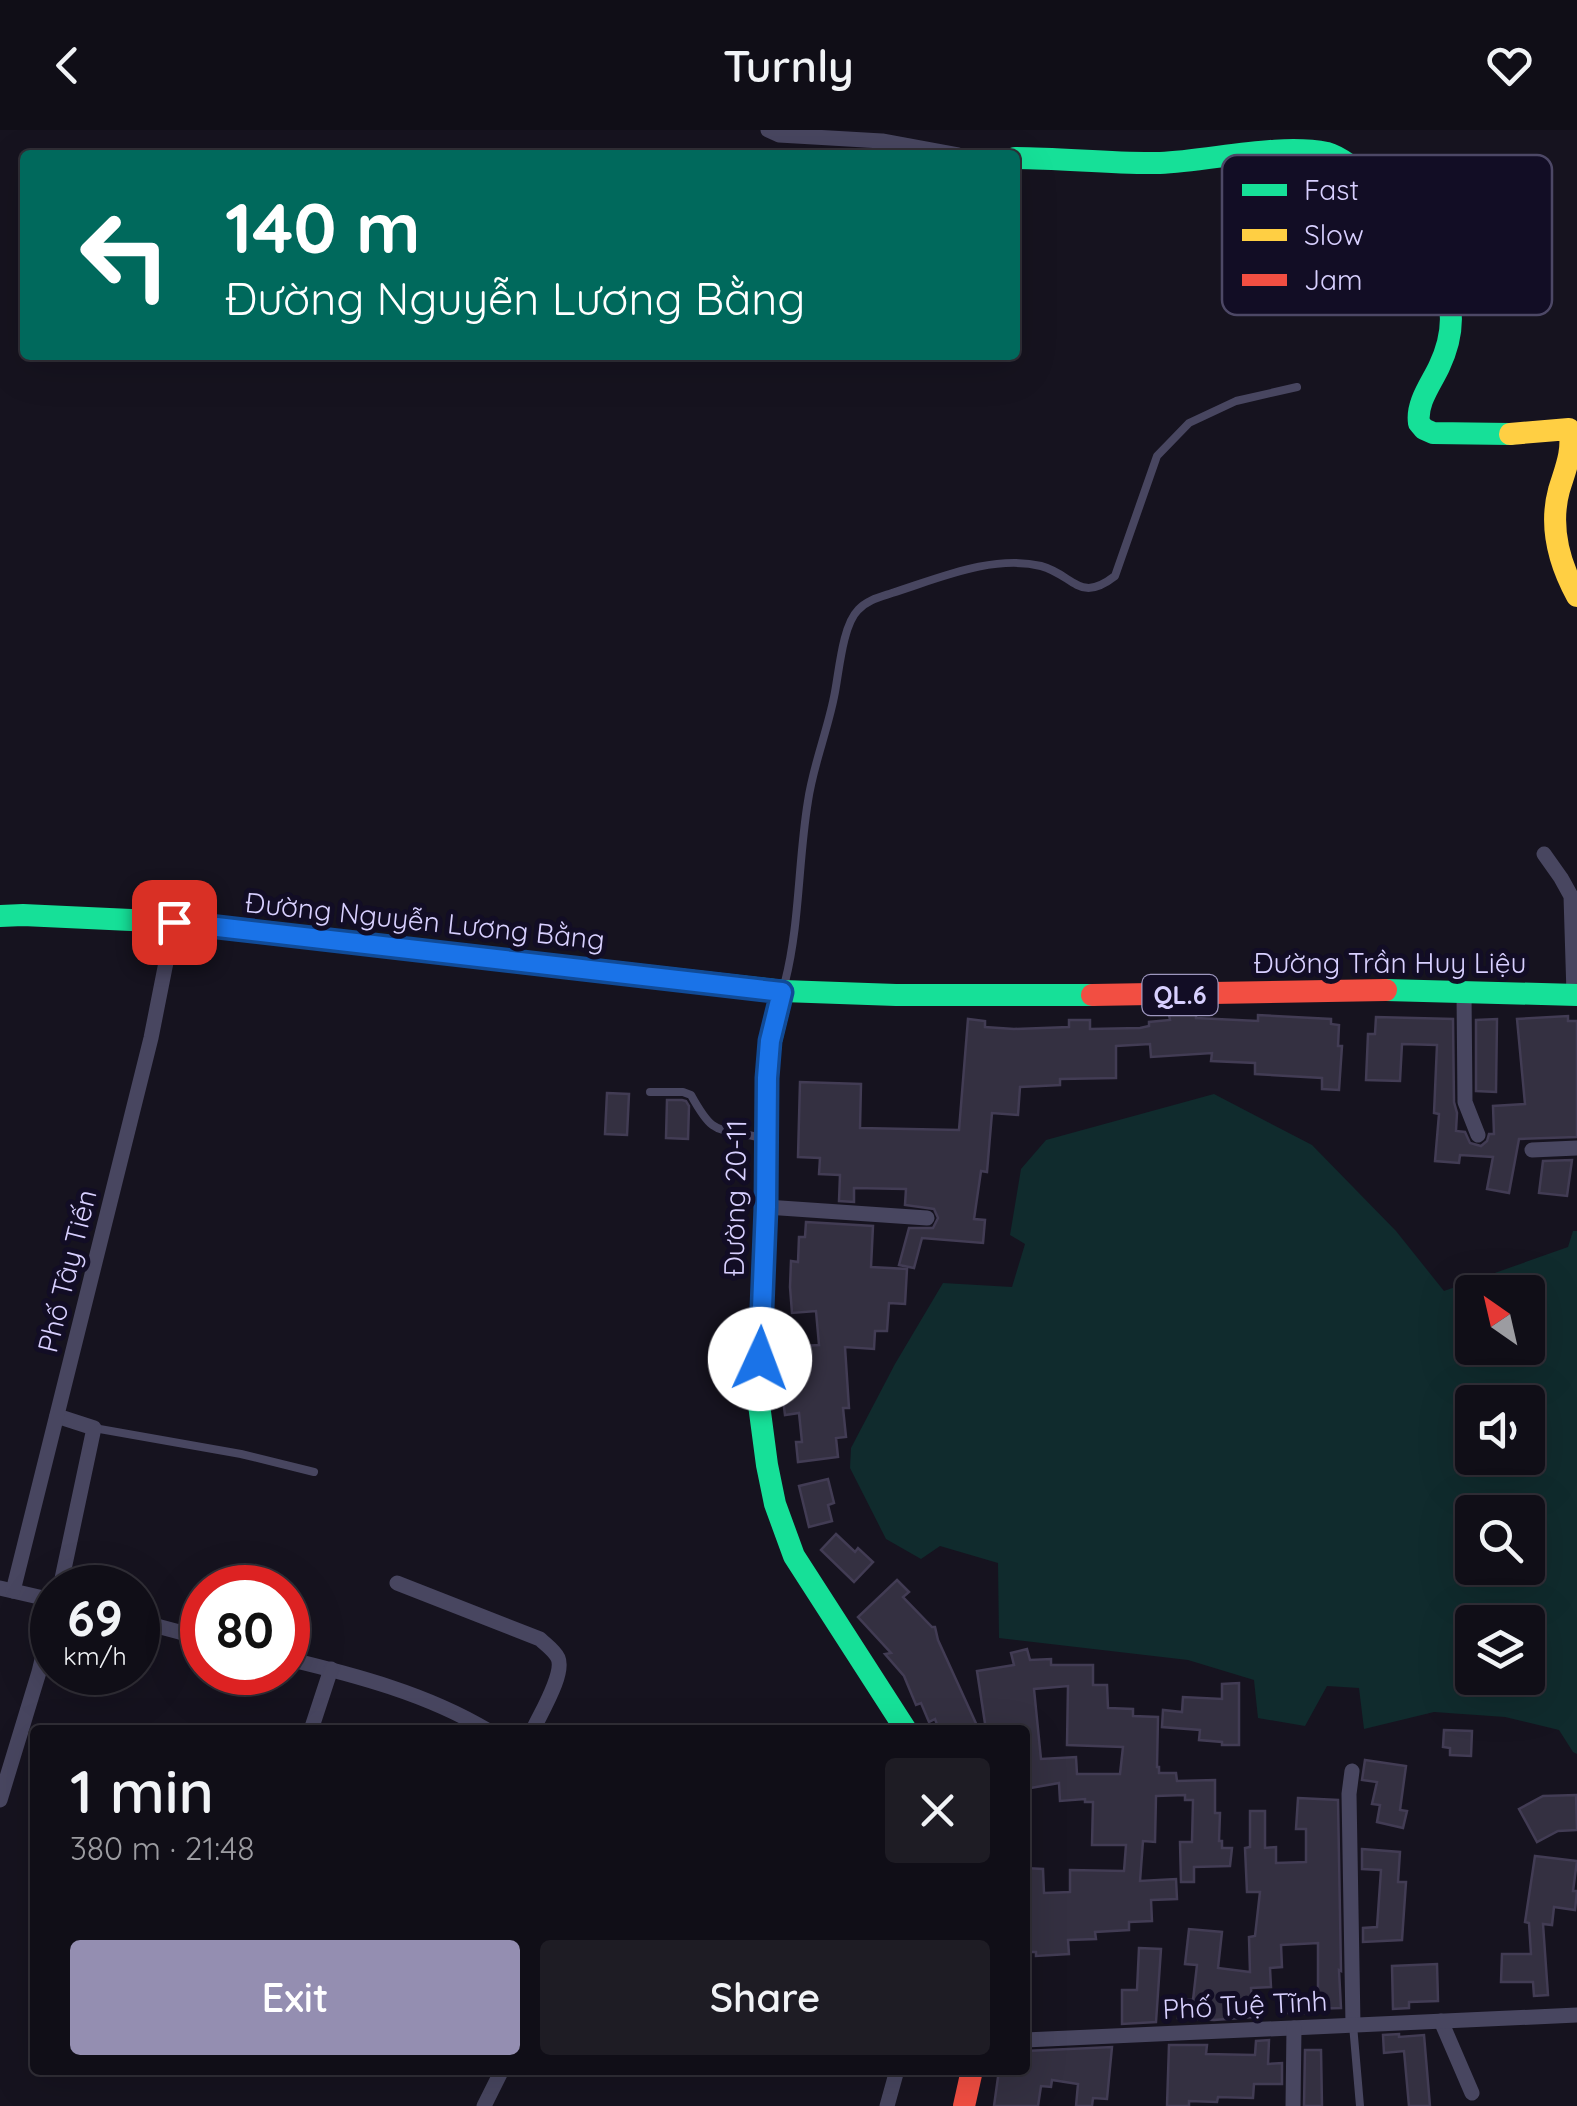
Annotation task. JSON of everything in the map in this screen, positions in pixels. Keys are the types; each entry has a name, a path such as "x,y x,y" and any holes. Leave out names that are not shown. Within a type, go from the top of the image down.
{"main road":[{"path":"1241,155 1288,151 1332,155"},
{"path":"1020,158 1147,163 1222,157"},
{"path":"1450,315 1447,345 1417,414 1419,425 1433,433 1521,434 1569,429 1574,434 1576,449 1557,496 1555,537 1577,596"},
{"name":"Đường Nguyễn Lương Bằng","path":"0,916 174,922 782,992"},
{"name":"Đường Trần Huy Liệu","path":"782,992 1175,995 1360,989 1575,994"},
{"name":"Đường 20-11","path":"782,992 770,1041 767,1078 758,1397 767,1465 775,1504 794,1556 903,1725"},
{"path":"964,2106 971,2075"}],"street":[{"path":"768,130 779,135 882,141 931,150"},
{"path":"1544,854 1570,896 1575,994"},
{"name":"Phố Tây Tiến","path":"7,1589 57,1416 151,1038 174,922"},
{"path":"1464,992 1464,1102 1478,1136"},
{"path":"1532,1150 1577,1148"},
{"path":"766,1207 928,1218"},
{"path":"57,1416 94,1428 65,1565"},
{"path":"397,1583 540,1640 554,1651 560,1662 559,1674 534,1725"},
{"path":"310,1664 454,1712 477,1725"},
{"path":"313,1725 331,1669"},
{"path":"0,1800 4,1768 31,1695"},
{"path":"17,1739 30,1742"},
{"path":"1352,1771 1349,1794 1353,2025"},
{"name":"Phố Tuệ Tĩnh","path":"1030,2040 1577,2015"},
{"path":"1441,2021 1472,2092"},
{"path":"1294,2028 1294,2106"},
{"path":"484,2106 500,2075"},
{"path":"887,2106 895,2075"}],"lane":[{"path":"782,992 794,939 808,796 830,720 847,630 856,611 870,600 972,567 1043,566 1082,588 1100,588 1115,576 1157,456 1190,423 1236,401 1298,387"},
{"path":"650,1092 692,1095 705,1121 712,1126 767,1138"},
{"path":"94,1428 241,1454 314,1472"},
{"path":"1353,2025 1360,2106"}],"green space":[{"path":"1214,1094 1312,1145 1396,1231 1444,1291 1455,1287 1455,1365 1545,1365 1545,1275 1489,1275 1568,1247 1573,1231 1577,1231 1577,1754 1559,1730 1505,1717 1434,1712 1364,1729 1359,1688 1327,1686 1305,1726 1258,1718 1254,1680 1188,1660 999,1638 998,1563 940,1546 921,1559 886,1539 850,1468 851,1448 943,1283 1012,1287 1025,1244 1010,1235 1021,1169 1046,1140"}],"building":[{"path":"1196,1013 1196,1018 1258,1021 1258,1015 1331,1019 1331,1024 1339,1025 1338,1046 1342,1046 1339,1090 1322,1089 1322,1078 1255,1074 1255,1063 1211,1061 1212,1053 1151,1057 1150,1044 1116,1046 1116,1078 1060,1079 1060,1085 1020,1087 1018,1115 992,1113 987,1172 981,1171 974,1219 985,1220 983,1243 922,1238 914,1268 899,1265 909,1228 933,1228 938,1218 934,1209 905,1205 906,1189 854,1188 854,1202 839,1201 840,1175 819,1174 820,1158 798,1157 800,1082 861,1084 860,1128 959,1130 968,1019 985,1021 985,1027 1014,1029 1069,1027 1069,1020 1090,1020 1090,1029 1140,1028 1149,1026 1149,1022 1170,1020 1169,1015"},
{"path":"1568,1016 1568,1021 1577,1021 1577,1137 1519,1139 1509,1193 1487,1189 1493,1157 1460,1155 1459,1163 1435,1161 1439,1114 1434,1113 1437,1045 1402,1044 1400,1081 1366,1080 1368,1034 1375,1034 1376,1017 1453,1019 1456,1131 1465,1132 1470,1143 1481,1146 1489,1134 1494,1134 1493,1106 1525,1104 1517,1019"},
{"path":"1497,1019 1496,1092 1476,1091 1476,1020"},
{"path":"607,1093 629,1094 627,1135 605,1134"},
{"path":"667,1100 686,1101 689,1106 688,1139 666,1138"},
{"path":"1572,1160 1567,1196 1539,1193 1543,1161"},
{"path":"806,1222 873,1226 871,1267 907,1269 905,1304 889,1303 887,1331 875,1331 874,1349 845,1347 849,1408 843,1408 846,1437 836,1438 838,1457 798,1462 796,1442 802,1442 799,1413 785,1415 785,1373 793,1372 792,1358 803,1357 802,1346 819,1345 816,1311 792,1313 791,1261 798,1262 799,1237 805,1237"},
{"path":"828,1479 834,1503 828,1505 832,1521 809,1527 799,1486"},
{"path":"836,1534 873,1562 854,1582 821,1550"},
{"path":"897,1580 909,1592 903,1597 935,1627 977,1725 937,1725 935,1719 929,1722 921,1703 916,1705 904,1676 885,1654 891,1653 858,1617"},
{"path":"1027,1649 1030,1660 1051,1659 1051,1665 1093,1665 1093,1685 1107,1685 1108,1708 1133,1709 1133,1716 1158,1717 1159,1773 1176,1773 1177,1781 1215,1780 1219,1841 1222,1848 1232,1848 1230,1866 1194,1867 1194,1882 1181,1882 1180,1842 1192,1842 1193,1800 1185,1800 1185,1795 1156,1796 1155,1842 1143,1841 1140,1881 1176,1879 1177,1899 1151,1900 1152,1921 1129,1922 1129,1930 1095,1932 1096,1939 1068,1940 1069,1954 1036,1956 1036,1952 1030,1952 1030,1868 1043,1869 1044,1893 1070,1892 1070,1870 1124,1871 1126,1845 1092,1845 1093,1802 1060,1801 1059,1783 1030,1788 1030,1725 985,1725 977,1671 1014,1665 1011,1653","holes":["1068,1686 1067,1745 1123,1747 1120,1774 1077,1774 1076,1757 1041,1759 1034,1689"]},
{"path":"1239,1683 1239,1745 1199,1740 1200,1730 1162,1727 1163,1710 1182,1712 1183,1697 1222,1699 1222,1684"},
{"path":"1444,1730 1472,1731 1471,1756 1450,1755 1450,1748 1443,1747"},
{"path":"1365,1760 1406,1766 1400,1810 1407,1811 1403,1828 1377,1822 1380,1805 1372,1804 1377,1782 1362,1780"},
{"path":"1576,1795 1577,1830 1558,1831 1537,1842 1519,1809 1543,1796"},
{"path":"1298,1798 1338,1800 1341,2008 1288,2013 1288,1996 1318,1996 1318,1943 1281,1945 1282,1967 1270,1968 1271,1987 1251,1988 1253,2017 1178,2018 1180,1999 1193,2000 1197,1965 1185,1964 1189,1929 1222,1932 1218,1968 1250,1972 1249,1937 1255,1936 1260,1892 1247,1892 1245,1848 1250,1847 1250,1811 1265,1811 1265,1848 1276,1847 1276,1863 1306,1862 1306,1829 1296,1829"},
{"path":"1362,1849 1400,1852 1398,1882 1406,1882 1402,1940 1363,1942 1363,1928 1377,1927 1381,1870 1362,1869"},
{"path":"1535,1856 1577,1861 1573,1891 1577,1891 1575,1910 1554,1907 1552,1925 1543,1924 1548,1995 1534,1996 1533,1982 1501,1982 1502,1954 1531,1954 1529,1923 1525,1922"},
{"path":"1139,1948 1161,1949 1156,2022 1122,2024 1122,1990 1137,1990"},
{"path":"1437,1964 1438,2001 1409,2002 1409,2008 1393,2009 1392,1966"},
{"path":"1383,2035 1424,2035 1430,2106 1409,2106 1404,2051 1384,2053"},
{"path":"1269,2040 1268,2064 1282,2063 1282,2084 1254,2084 1253,2098 1218,2097 1217,2102 1189,2101 1189,2106 1167,2106 1169,2045 1207,2045 1206,2054 1255,2055 1256,2041"},
{"path":"1112,2047 1107,2099 1093,2098 1092,2106 1076,2106 1078,2084 1052,2080 1051,2087 1041,2086 1038,2106 994,2106 998,2075 1030,2075 1030,2051"},
{"path":"1305,2050 1321,2050 1322,2106 1304,2106"}],"traffic: fast":[{"path":"1231,155 1288,150 1331,155"},
{"path":"1020,158 1160,163 1222,156"},
{"path":"1451,315 1443,359 1422,401 1419,423 1433,433 1510,434"},
{"path":"0,916 174,922 783,991 1092,995"},
{"path":"1386,990 1577,995"},
{"path":"783,991 767,1078 758,1397 767,1465 775,1504 794,1556 903,1725"}],"traffic: slow":[{"path":"1510,434 1569,429 1570,452 1555,518 1561,558 1577,596"}],"traffic: jam":[{"path":"1092,995 1386,990"},
{"path":"964,2106 971,2075"}],"route":[{"path":"174,922 782,992 770,1041 767,1078 760,1359"}]}
